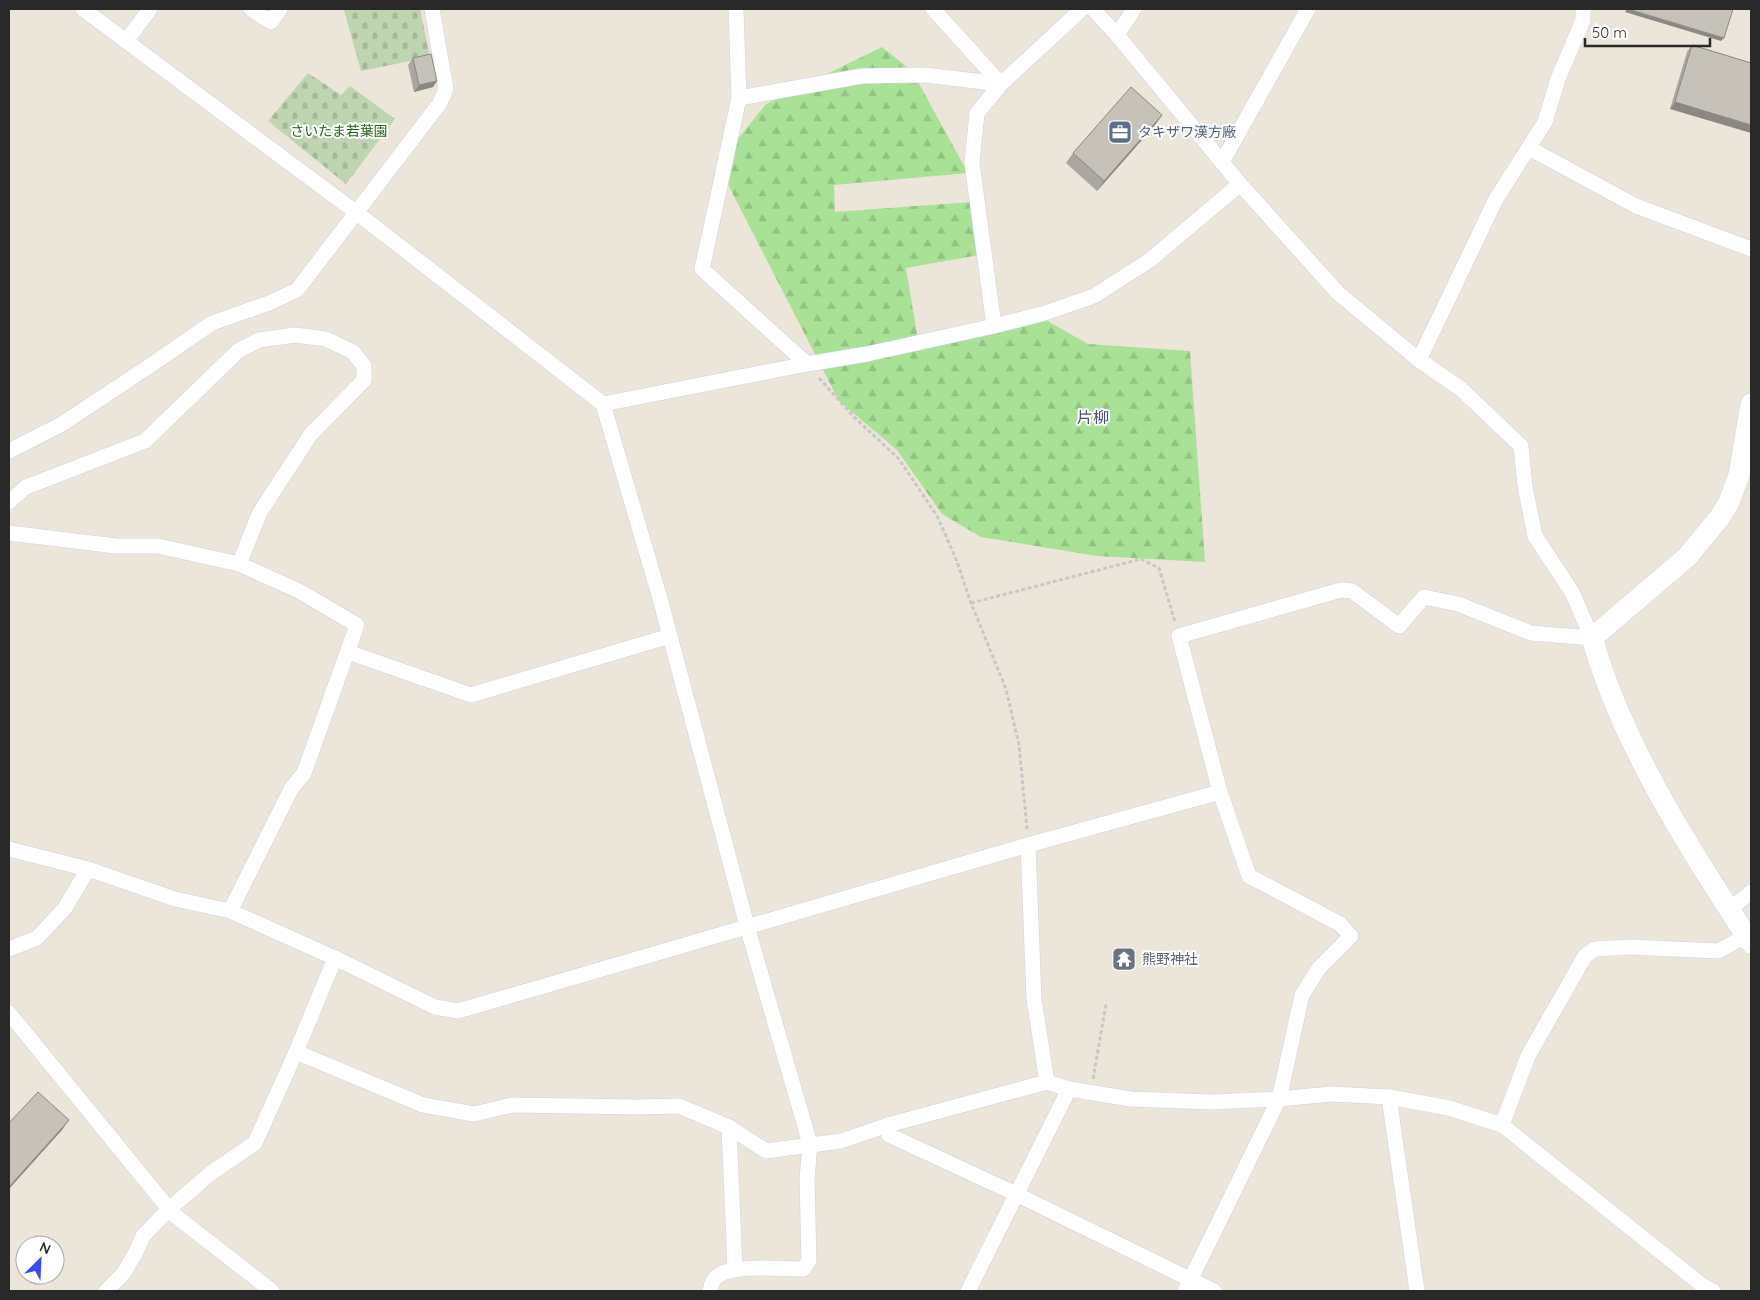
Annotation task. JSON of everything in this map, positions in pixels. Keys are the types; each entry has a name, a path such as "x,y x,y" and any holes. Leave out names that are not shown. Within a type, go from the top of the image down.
{"street":[{"path":"83,9 357,212 603,404 670,636 747,926 810,1144 807,1179 809,1261 803,1269 735,1269 718,1275 711,1284 710,1291"},
{"path":"126,41 150,9"},
{"path":"251,9 272,22 280,9"},
{"path":"9,451 13,447 62,424 212,322 268,303 296,290 440,102 446,89 432,9"},
{"path":"736,9 739,98 702,269 807,364"},
{"path":"933,9 1002,84"},
{"path":"994,326 972,163 977,112 1002,84 1082,9"},
{"path":"1093,9 1117,35 1240,184 1338,293 1419,360 1460,389 1521,446 1525,486 1536,536 1572,592 1592,638 1600,666 1634,745 1681,833 1749,939 1718,951 1630,947 1595,950 1585,956 1528,1056 1502,1125"},
{"path":"1117,35 1134,9"},
{"path":"1222,162 1308,9"},
{"path":"1419,360 1496,199 1545,122 1558,79 1583,20 1583,9"},
{"path":"739,98 862,76 925,75 1002,84"},
{"path":"1529,148 1636,206 1751,249"},
{"path":"603,404 867,354 1045,313 1094,296 1150,260 1240,184"},
{"path":"9,502 26,487 145,441 238,351 259,340 295,335 326,339 353,352 364,366 364,380 312,434 260,512 239,564"},
{"path":"1188,1286 1279,1099 1302,994 1318,968 1351,936 1340,924 1249,876 1220,792 1179,636 1341,590 1352,591 1399,626 1424,597 1458,604 1530,633 1592,638 1687,557 1720,517 1729,502 1739,475 1751,404"},
{"path":"9,533 116,546 158,546 239,564 299,591 357,625 304,773 291,789 230,911"},
{"path":"348,652 471,695 670,636"},
{"path":"9,849 88,869 175,898 230,911 335,958 435,1007 458,1011 1028,845 1220,792"},
{"path":"1028,845 1034,999 1047,1082"},
{"path":"9,949 37,938 64,908 88,869"},
{"path":"1729,910 1751,892"},
{"path":"106,1291 123,1274 143,1236 170,1209 211,1173 255,1142 296,1052 335,958"},
{"path":"9,1014 173,1214 272,1291"},
{"path":"296,1052 423,1105 474,1114 512,1105 679,1106 729,1127 766,1151 841,1141 888,1125 1047,1082 1070,1089 1130,1099 1213,1102 1331,1094 1389,1098 1449,1108 1502,1125 1703,1286 1713,1291"},
{"path":"968,1291 1070,1089"},
{"path":"1389,1098 1417,1291"},
{"path":"888,1125 889,1135 1016,1194 1188,1286 1214,1291"},
{"path":"729,1127 735,1269"}],"path":[{"path":"807,364 854,417 899,459 937,516 956,559 971,603 1006,688 1019,744 1028,845"},
{"path":"971,603 1141,559 1159,568 1179,636"},
{"path":"1091,1092 1106,1004"}],"green space":[{"path":"420,9 430,57 361,71 344,10"},
{"path":"882,47 912,71 968,173 834,185 835,212 972,202 979,255 906,268 919,346 1044,317 1088,344 1190,351 1205,562 1097,556 981,537 942,514 897,450 839,401 720,169 737,140 766,104"},
{"name":"さいたま若葉園","path":"308,73 341,95 350,86 395,119 346,184 268,121"}],"building":[{"path":"1628,9 1733,9 1724,38"},
{"path":"1692,45 1751,63 1751,125 1675,102"},
{"path":"431,54 437,81 419,85 413,58"},
{"path":"1131,87 1162,115 1104,181 1073,153"},
{"path":"38,1092 69,1120 9,1187 9,1123"}],"place":[{"name":"タキザワ漢方廠","path":"1120,132"},
{"name":"熊野神社","path":"1124,959"}],"district":[{"name":"片柳","path":"1093,417"}]}
